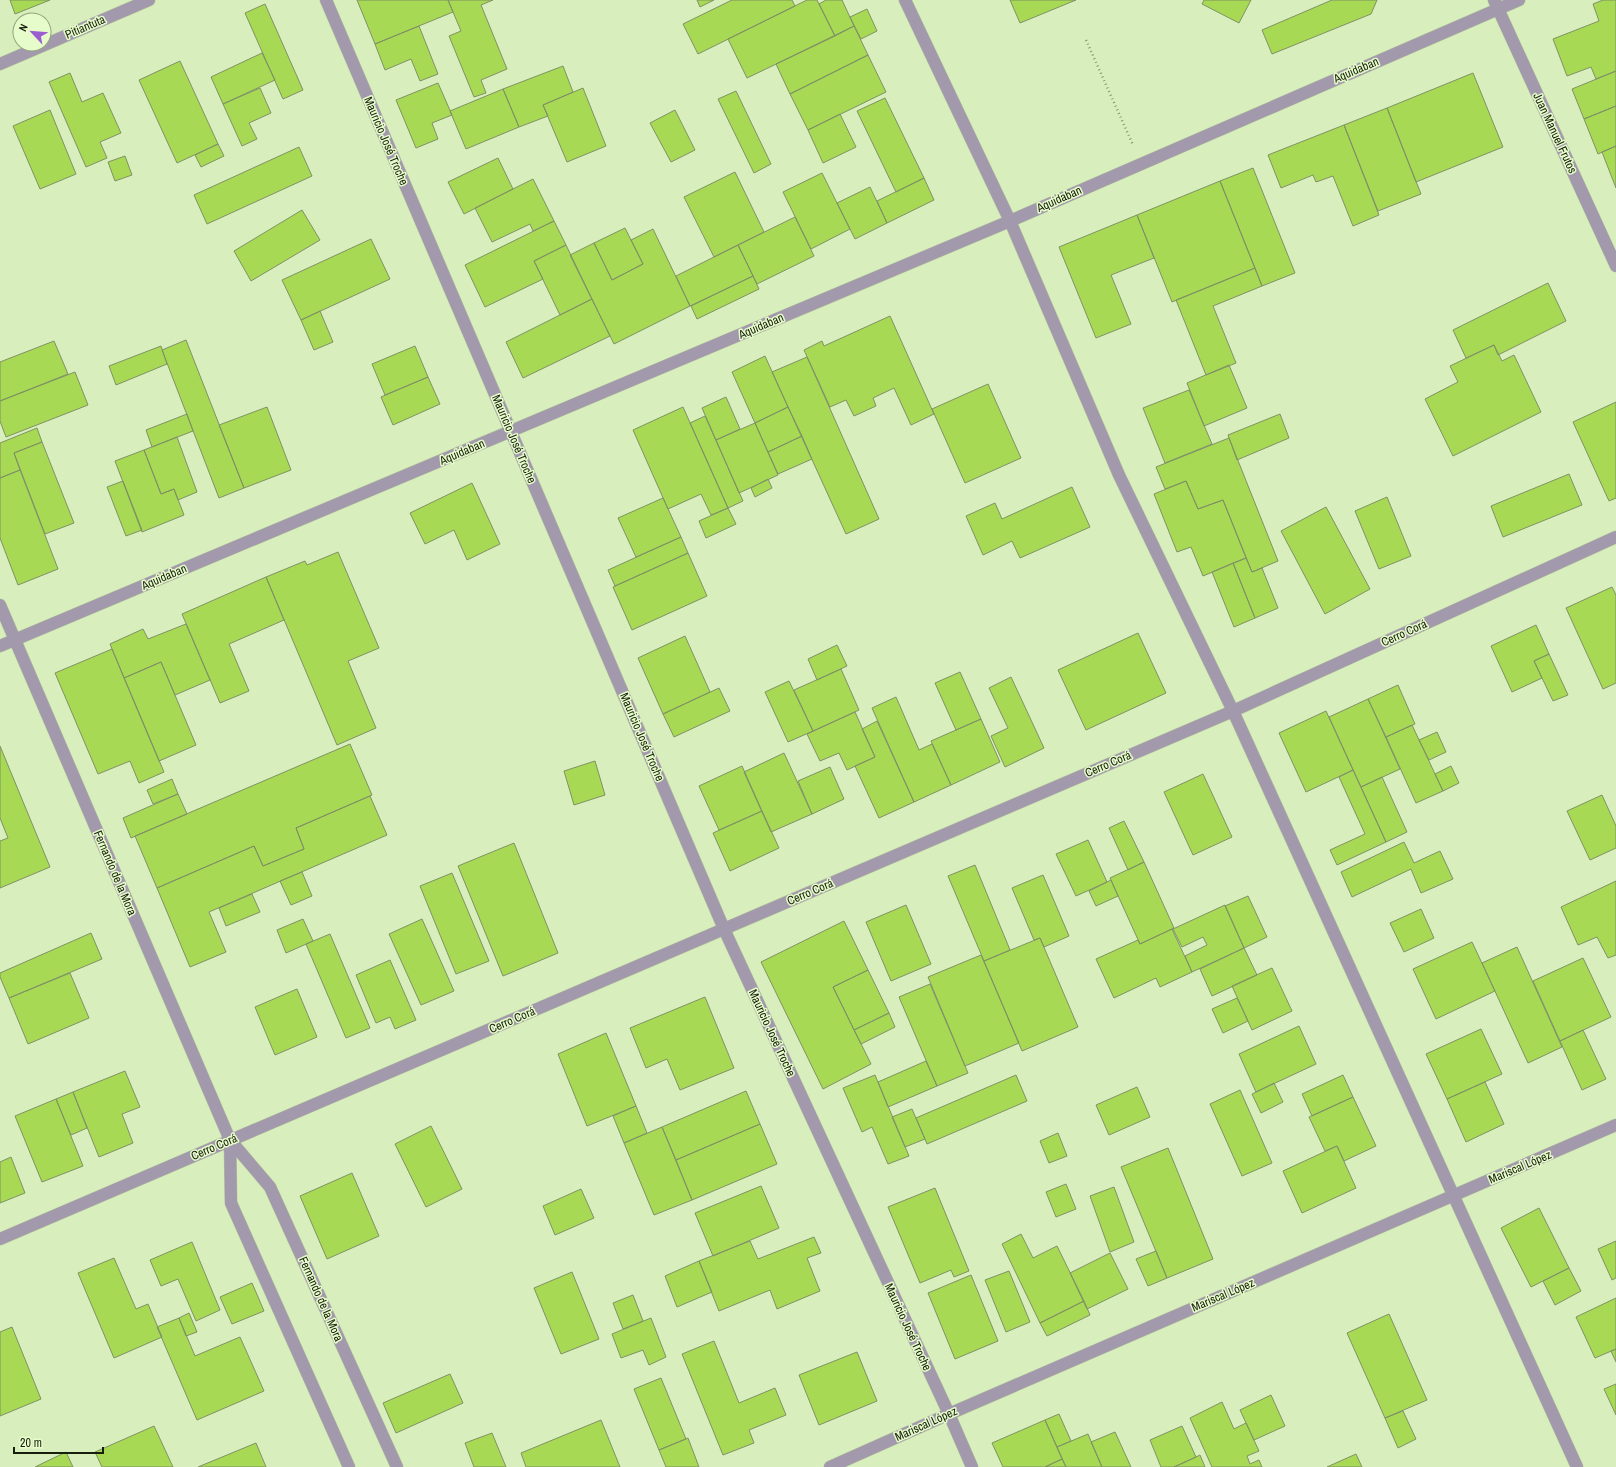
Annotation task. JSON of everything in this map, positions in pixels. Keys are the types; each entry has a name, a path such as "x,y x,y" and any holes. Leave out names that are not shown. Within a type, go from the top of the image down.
{"street":[{"name":"Pitiantuta","path":"0,64 149,0"},
{"name":"Mauricio José Troche","path":"326,0 724,929 972,1467"},
{"path":"905,0 1010,221 1119,475 1233,711 1577,1467"},
{"name":"Aquidaban","path":"0,646 1010,221 1142,164 1496,5 1519,0"},
{"name":"Juan Manuel Frutos","path":"1496,5 1616,266"},
{"name":"Cerro Corá","path":"0,1239 1233,711 1616,537"},
{"name":"Fernando de la Mora","path":"0,605 230,1140 270,1187 397,1467"},
{"name":"Mariscal López","path":"830,1467 948,1414 1616,1125"},
{"name":"Fernando de la Mora","path":"230,1140 230,1203 349,1467"}],"path":[{"path":"1086,40 1142,164"}],"building":[{"path":"10,0 50,0 20,12 14,12"},
{"path":"357,0 448,0 453,12 375,44"},
{"path":"448,0 493,0 481,5 507,69 481,80 486,93 474,97 449,36 461,31"},
{"path":"697,0 714,0 700,7"},
{"path":"732,0 792,0 795,6 698,54 683,24"},
{"path":"807,0 817,0 835,36 747,78 728,39"},
{"path":"826,0 842,0 854,26 835,36 819,4"},
{"path":"1010,0 1076,0 1020,23"},
{"path":"1204,0 1251,0 1239,23 1202,4"},
{"path":"1332,0 1377,0 1371,14 1272,54 1262,30"},
{"path":"1603,0 1616,0 1616,71 1596,79 1591,67 1567,76 1553,39 1599,21 1593,4"},
{"path":"265,4 303,90 283,99 245,13"},
{"path":"867,9 877,31 861,39 850,17"},
{"path":"419,26 438,74 420,81 411,59 385,70 375,44"},
{"path":"854,26 868,55 790,94 776,64"},
{"path":"262,53 275,80 223,104 211,77"},
{"path":"868,55 886,92 808,130 790,94"},
{"path":"180,61 218,144 177,163 139,80"},
{"path":"563,66 573,92 543,105 548,116 519,127 503,89"},
{"path":"1616,71 1616,106 1584,119 1572,89"},
{"path":"70,73 82,102 103,93 121,133 100,142 107,158 86,167 49,82"},
{"path":"1473,73 1503,147 1416,182 1387,108"},
{"path":"438,83 452,115 432,123 438,139 416,148 396,100"},
{"path":"260,88 271,113 249,123 257,139 242,146 223,104"},
{"path":"583,88 606,146 567,162 543,105"},
{"path":"503,89 519,127 466,149 450,111"},
{"path":"736,91 771,164 754,173 718,99"},
{"path":"885,98 924,178 896,192 857,111"},
{"path":"1616,106 1616,146 1598,154 1584,119"},
{"path":"1387,108 1421,194 1378,211 1344,125"},
{"path":"50,110 76,174 40,189 13,126"},
{"path":"675,110 695,150 671,162 650,123"},
{"path":"840,114 856,147 823,163 808,130"},
{"path":"1344,125 1379,215 1353,226 1333,176 1316,182 1313,175 1281,188 1268,155"},
{"path":"218,144 224,156 201,167 195,155"},
{"path":"1616,146 1616,188 1602,152"},
{"path":"299,147 312,176 207,224 194,195"},
{"path":"125,156 132,175 115,181 108,162"},
{"path":"498,158 513,189 464,214 448,182"},
{"path":"1253,168 1295,273 1262,286 1220,181"},
{"path":"735,172 764,232 714,257 684,197"},
{"path":"822,173 850,229 811,249 783,192"},
{"path":"924,178 934,200 887,223 877,201"},
{"path":"533,179 554,221 533,231 530,224 492,242 475,208"},
{"path":"1220,181 1255,268 1172,302 1137,215"},
{"path":"870,187 887,223 855,239 837,203"},
{"path":"302,210 320,240 251,281 234,251"},
{"path":"1137,215 1154,258 1111,275 1131,324 1096,338 1059,247"},
{"path":"795,217 814,256 757,284 738,245"},
{"path":"554,221 566,245 534,261 543,279 485,307 465,265"},
{"path":"625,228 643,264 612,280 594,243"},
{"path":"653,229 690,306 614,344 570,255 594,243 612,280 643,264 631,240"},
{"path":"371,239 390,279 301,320 282,280"},
{"path":"566,245 592,299 560,315 534,261"},
{"path":"738,245 753,276 690,306 676,276"},
{"path":"1255,268 1262,286 1213,306 1236,363 1206,375 1176,300"},
{"path":"753,276 759,289 697,319 691,306"},
{"path":"1548,283 1566,321 1498,355 1494,345 1466,358 1453,330"},
{"path":"592,299 610,336 523,378 506,342"},
{"path":"320,311 333,342 314,350 301,320"},
{"path":"890,316 934,414 911,425 894,388 873,398 876,406 854,416 846,400 830,407 804,350 822,341 824,346"},
{"path":"186,340 244,488 219,498 162,350"},
{"path":"54,341 68,374 0,401 0,362"},
{"path":"1494,345 1502,361 1514,355 1541,412 1453,456 1425,399 1458,382 1450,366"},
{"path":"161,346 167,364 116,385 109,366"},
{"path":"415,346 428,377 385,395 372,364"},
{"path":"765,356 788,407 755,423 732,372"},
{"path":"807,357 879,519 846,534 772,372"},
{"path":"1229,365 1247,408 1204,426 1187,383"},
{"path":"75,372 88,405 6,437 0,421 0,401"},
{"path":"428,377 440,404 393,425 381,397"},
{"path":"988,384 1021,458 965,483 932,409"},
{"path":"1189,390 1212,444 1165,463 1143,408"},
{"path":"726,397 740,429 716,440 702,408"},
{"path":"1616,402 1616,498 1609,501 1573,422"},
{"path":"267,407 291,470 244,488 219,425"},
{"path":"683,407 728,508 711,515 701,494 668,509 633,430"},
{"path":"788,407 802,436 768,452 755,423"},
{"path":"187,414 193,431 152,447 146,430"},
{"path":"1280,414 1289,438 1237,460 1228,435"},
{"path":"705,416 743,501 728,508 690,423"},
{"path":"755,423 778,475 739,493 716,440"},
{"path":"37,428 42,442 14,453 20,470 0,478 0,443"},
{"path":"802,436 812,459 778,474 768,452"},
{"path":"177,437 197,492 178,500 174,489 161,494 144,450"},
{"path":"1229,438 1278,561 1252,572 1223,500 1198,509 1186,481 1165,489 1156,467"},
{"path":"42,442 74,523 45,534 14,453"},
{"path":"144,450 161,494 174,489 184,515 142,532 115,461"},
{"path":"20,470 58,569 18,585 0,538 0,478"},
{"path":"1569,474 1582,505 1503,537 1491,506"},
{"path":"768,479 772,488 755,497 751,488"},
{"path":"123,481 142,530 126,536 107,487"},
{"path":"1186,481 1198,509 1223,500 1246,558 1203,576 1191,547 1177,552 1154,494"},
{"path":"472,483 500,544 467,560 454,530 425,544 410,513"},
{"path":"1072,487 1090,527 1020,558 1012,541 983,555 966,516 995,503 1002,519"},
{"path":"1387,497 1411,556 1379,569 1355,511"},
{"path":"663,498 681,537 636,557 618,518"},
{"path":"1326,507 1370,589 1325,614 1281,531"},
{"path":"728,508 736,524 706,538 699,521"},
{"path":"681,537 688,553 615,586 608,570"},
{"path":"338,552 379,648 348,661 376,728 337,745 266,577 305,561 307,565"},
{"path":"688,553 707,596 632,630 613,587"},
{"path":"1246,558 1252,572 1262,568 1278,608 1255,618 1233,563"},
{"path":"1233,563 1255,618 1234,627 1212,572"},
{"path":"266,577 284,620 229,644 249,691 220,703 182,614"},
{"path":"1612,587 1616,595 1616,683 1603,689 1566,608"},
{"path":"186,624 210,680 175,695 161,662 124,678 110,644 143,629 148,639"},
{"path":"1536,625 1549,654 1534,661 1542,678 1512,692 1491,646"},
{"path":"1138,633 1166,693 1086,730 1058,670"},
{"path":"685,636 710,692 663,714 638,658"},
{"path":"837,645 847,666 817,680 808,659"},
{"path":"112,649 164,772 139,783 130,761 98,774 55,673"},
{"path":"1549,654 1568,695 1553,701 1534,661"},
{"path":"161,662 196,745 159,761 124,678"},
{"path":"841,669 859,710 813,731 794,690"},
{"path":"960,672 981,719 956,730 935,683"},
{"path":"1011,677 1044,748 1005,767 991,736 1008,728 989,688"},
{"path":"789,681 813,731 788,742 765,692"},
{"path":"1398,685 1415,724 1386,737 1368,699"},
{"path":"719,688 730,711 674,737 663,714"},
{"path":"896,697 919,750 932,744 951,785 914,802 872,708"},
{"path":"1368,699 1400,769 1361,787 1329,717"},
{"path":"1326,711 1353,770 1306,792 1279,733"},
{"path":"855,712 875,757 847,770 839,753 820,761 807,734"},
{"path":"981,719 1000,762 951,785 931,741"},
{"path":"877,721 914,802 879,818 855,766 875,757 862,729"},
{"path":"1412,725 1443,791 1416,803 1386,737"},
{"path":"1437,732 1446,752 1429,760 1419,740"},
{"path":"350,744 372,795 296,828 304,849 263,866 254,846 157,888 135,836"},
{"path":"0,746 50,867 0,888 0,841 8,838 0,818"},
{"path":"784,753 812,814 771,832 744,772"},
{"path":"595,761 605,795 574,805 564,771"},
{"path":"742,766 762,811 719,830 699,786"},
{"path":"1451,766 1459,783 1443,791 1435,774"},
{"path":"830,767 844,799 812,814 798,781"},
{"path":"1353,770 1386,842 1337,865 1330,850 1365,834 1339,777"},
{"path":"1203,774 1232,837 1193,855 1164,792"},
{"path":"1382,777 1407,832 1386,842 1361,787"},
{"path":"172,779 178,794 153,804 147,790"},
{"path":"178,794 187,814 131,838 123,818"},
{"path":"1602,795 1616,826 1616,848 1590,860 1567,811"},
{"path":"370,796 387,835 209,912 226,952 190,967 157,888 254,846 263,866 304,849 296,828"},
{"path":"762,811 779,848 730,871 713,833"},
{"path":"1124,821 1144,862 1128,870 1109,828"},
{"path":"1088,840 1107,882 1076,896 1056,854"},
{"path":"1404,842 1414,863 1440,851 1453,879 1421,893 1411,869 1352,897 1341,872"},
{"path":"514,843 558,953 503,976 458,866"},
{"path":"1144,862 1174,928 1140,944 1110,878"},
{"path":"975,865 1010,950 984,961 948,876"},
{"path":"302,872 312,896 291,905 280,881"},
{"path":"452,873 489,961 456,974 420,886"},
{"path":"1043,875 1069,936 1044,947 1040,938 1034,940 1012,888"},
{"path":"1111,880 1118,896 1096,906 1089,891"},
{"path":"1616,881 1616,955 1608,958 1597,937 1578,945 1561,907"},
{"path":"252,894 260,912 226,926 219,908"},
{"path":"1248,896 1267,937 1244,948 1225,906"},
{"path":"906,905 931,964 891,981 866,922"},
{"path":"1225,905 1244,948 1192,972 1185,956 1207,945 1203,937 1182,947 1173,929"},
{"path":"1421,909 1434,938 1404,952 1390,923"},
{"path":"303,919 313,941 286,953 277,930"},
{"path":"422,919 454,991 421,1005 389,934"},
{"path":"844,921 868,970 833,987 871,1064 823,1089 761,962"},
{"path":"1172,929 1192,972 1160,987 1156,978 1114,998 1096,959 1138,940 1140,944"},
{"path":"91,933 102,959 9,998 0,977 0,973"},
{"path":"330,934 370,1028 346,1038 306,944"},
{"path":"1040,938 1078,1027 1022,1051 984,961"},
{"path":"1472,942 1495,991 1436,1019 1413,969"},
{"path":"1517,947 1562,1047 1528,1063 1482,963"},
{"path":"1244,948 1257,975 1212,996 1200,969"},
{"path":"981,955 1019,1043 965,1066 928,977"},
{"path":"1583,958 1611,1017 1560,1041 1533,981"},
{"path":"390,960 416,1020 395,1029 390,1017 376,1023 356,975"},
{"path":"1272,968 1292,1011 1252,1030 1232,986"},
{"path":"868,970 889,1013 854,1030 833,987"},
{"path":"70,973 89,1018 28,1044 9,998"},
{"path":"930,984 968,1073 937,1086 899,997"},
{"path":"297,989 317,1037 275,1055 255,1007"},
{"path":"705,997 734,1068 680,1090 667,1059 646,1068 630,1028"},
{"path":"1237,998 1248,1021 1223,1033 1212,1009"},
{"path":"889,1013 895,1027 861,1044 854,1030"},
{"path":"1299,1026 1316,1064 1256,1092 1239,1054"},
{"path":"1481,1029 1502,1074 1447,1099 1426,1054"},
{"path":"1583,1030 1606,1079 1582,1090 1560,1041"},
{"path":"606,1033 636,1106 587,1126 558,1054"},
{"path":"926,1061 937,1086 888,1107 878,1082"},
{"path":"125,1071 140,1107 122,1114 133,1143 99,1157 73,1092"},
{"path":"875,1075 909,1156 888,1164 872,1127 862,1132 843,1088"},
{"path":"1016,1075 1027,1101 927,1144 916,1118"},
{"path":"1343,1075 1353,1097 1312,1116 1302,1094"},
{"path":"1485,1082 1504,1124 1466,1142 1447,1099"},
{"path":"1274,1083 1283,1102 1261,1113 1252,1094"},
{"path":"1137,1087 1150,1117 1109,1135 1096,1105"},
{"path":"1240,1090 1272,1163 1242,1176 1210,1104"},
{"path":"746,1091 760,1124 676,1160 662,1127"},
{"path":"73,1092 87,1128 71,1135 56,1099"},
{"path":"1353,1097 1376,1146 1344,1161 1337,1146 1325,1151 1309,1117"},
{"path":"56,1099 83,1166 42,1182 15,1116"},
{"path":"636,1106 647,1133 624,1143 613,1116"},
{"path":"912,1109 925,1139 905,1147 892,1117"},
{"path":"760,1124 777,1164 692,1200 676,1160"},
{"path":"431,1126 462,1189 426,1207 395,1144"},
{"path":"662,1127 692,1200 654,1215 624,1143"},
{"path":"1058,1133 1067,1156 1049,1163 1040,1141"},
{"path":"1337,1146 1356,1188 1302,1213 1283,1171"},
{"path":"1168,1148 1213,1259 1167,1278 1121,1167"},
{"path":"11,1157 25,1193 0,1203 0,1162"},
{"path":"352,1173 379,1236 327,1259 300,1196"},
{"path":"1066,1184 1076,1209 1056,1217 1046,1192"},
{"path":"761,1186 779,1228 713,1256 695,1213"},
{"path":"1114,1187 1134,1242 1110,1252 1090,1196"},
{"path":"935,1188 969,1271 954,1277 951,1270 920,1283 888,1207"},
{"path":"581,1189 594,1218 555,1235 543,1206"},
{"path":"1539,1208 1569,1268 1531,1287 1501,1228"},
{"path":"1021,1234 1033,1258 1057,1246 1084,1301 1040,1323 1002,1244"},
{"path":"814,1237 821,1253 807,1258 820,1291 777,1309 770,1290 719,1311 699,1261 750,1241 758,1259"},
{"path":"1616,1241 1616,1278 1612,1280 1598,1249"},
{"path":"192,1242 220,1310 196,1321 178,1279 161,1286 150,1260"},
{"path":"1156,1251 1167,1278 1148,1286 1136,1259"},
{"path":"1110,1253 1128,1289 1087,1309 1070,1273"},
{"path":"114,1258 136,1309 148,1304 162,1337 114,1358 78,1273"},
{"path":"699,1261 712,1292 677,1307 665,1276"},
{"path":"1569,1268 1581,1291 1555,1305 1543,1281"},
{"path":"1009,1271 1030,1322 1006,1332 985,1280"},
{"path":"572,1272 599,1339 561,1354 534,1288"},
{"path":"971,1275 998,1341 955,1359 928,1293"},
{"path":"252,1283 264,1311 232,1324 220,1297"},
{"path":"633,1295 643,1321 623,1329 613,1303"},
{"path":"1616,1298 1616,1349 1595,1358 1576,1317"},
{"path":"1084,1301 1090,1315 1047,1336 1040,1323"},
{"path":"189,1313 197,1332 186,1336 179,1318"},
{"path":"1389,1314 1427,1400 1385,1418 1347,1333"},
{"path":"179,1318 195,1356 240,1337 264,1391 197,1420 157,1327"},
{"path":"651,1318 666,1357 649,1365 643,1350 621,1358 612,1334"},
{"path":"12,1327 41,1399 0,1416 0,1332"},
{"path":"714,1341 739,1403 775,1388 786,1415 749,1430 754,1443 723,1455 682,1354"},
{"path":"1616,1349 1616,1362 1611,1351"},
{"path":"857,1352 877,1401 819,1425 799,1375"},
{"path":"450,1374 463,1403 396,1433 383,1403"},
{"path":"661,1378 686,1439 659,1450 634,1389"},
{"path":"1616,1384 1616,1415 1604,1389"},
{"path":"1271,1395 1285,1426 1254,1440 1240,1410"},
{"path":"1222,1402 1234,1429 1246,1423 1259,1451 1247,1456 1250,1464 1259,1460 1262,1467 1212,1467 1190,1418"},
{"path":"1403,1411 1416,1439 1398,1448 1385,1418"},
{"path":"1059,1414 1071,1441 1057,1447 1045,1420"},
{"path":"601,1420 620,1467 526,1467 521,1453"},
{"path":"1045,1420 1062,1459 1045,1467 1003,1467 992,1443"},
{"path":"154,1426 173,1467 102,1467 95,1452"},
{"path":"1182,1426 1196,1457 1174,1467 1161,1467 1150,1440"},
{"path":"1115,1432 1131,1467 1102,1467 1091,1442"},
{"path":"492,1433 506,1467 474,1467 465,1443"},
{"path":"1088,1434 1102,1467 1066,1467 1057,1447"},
{"path":"688,1438 699,1467 666,1467 659,1450"},
{"path":"256,1443 266,1467 198,1467"},
{"path":"66,1452 73,1467 35,1467"},
{"path":"1356,1454 1362,1467 1327,1467"},
{"path":"1200,1455 1205,1467 1174,1467 1196,1457"},
{"path":"1062,1459 1066,1467 1045,1467"}]}
